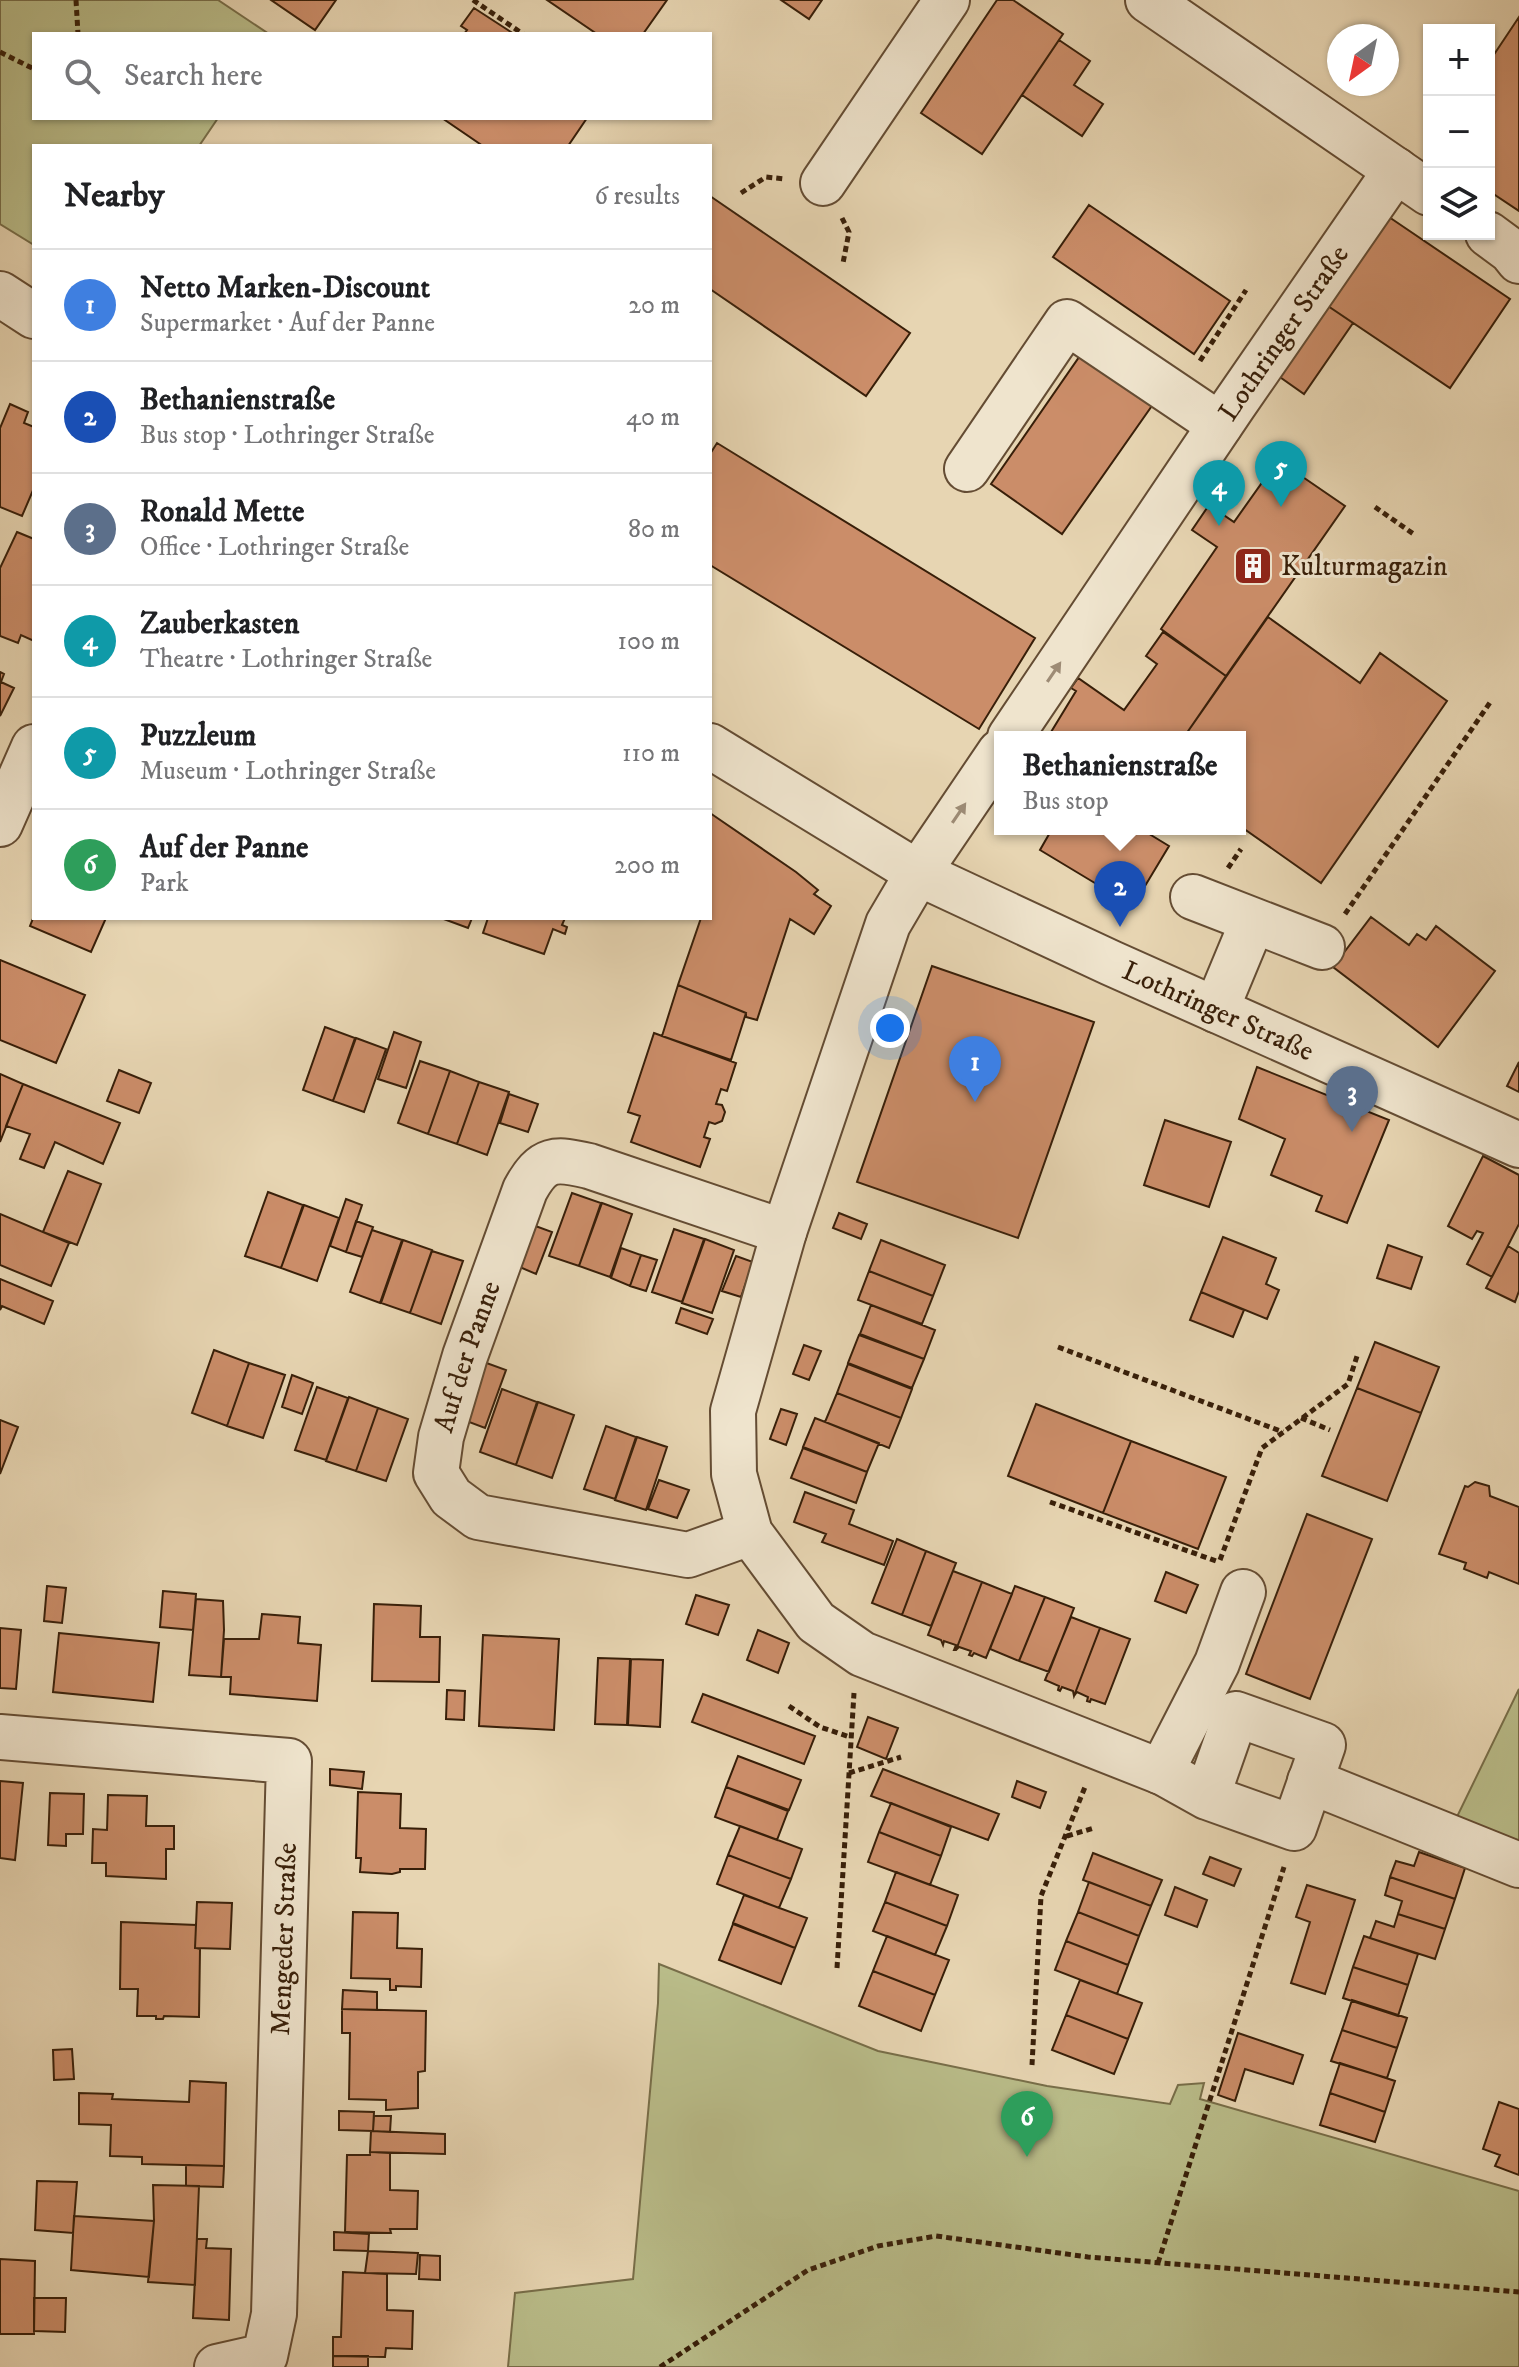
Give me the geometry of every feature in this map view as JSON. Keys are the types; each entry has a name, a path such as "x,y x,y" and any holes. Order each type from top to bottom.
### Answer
{"street":[{"path":"823,183 947,0"},
{"path":"1148,0 1413,181"},
{"name":"Lothringer Straße","path":"1014,731 1220,425 1413,181"},
{"path":"1495,239 1519,261"},
{"path":"0,294 32,315"},
{"path":"967,469 1067,322 1220,425"},
{"name":"Lothringer Straße","path":"712,747 918,873 1519,1145"},
{"path":"0,824 32,752"},
{"path":"994,761 918,873 888,924 784,1232 733,1411 734,1474 750,1533 816,1622 862,1654 1161,1772 1207,1797 1294,1828 1323,1745 1236,1714 1207,1797"},
{"path":"1193,897 1322,947"},
{"path":"1216,1010 1253,921"},
{"name":"Auf der Panne","path":"750,1533 688,1555 478,1517 451,1497 436,1473 441,1437 485,1301 525,1190 546,1163 561,1160 589,1166 784,1232"},
{"path":"1161,1772 1217,1663 1226,1575"},
{"name":"Mengeder Straße","path":"0,1737 289,1761 274,2314 265,2356 217,2367"},
{"path":"1310,1781 1519,1865"}],"path":[{"path":"76,0 78,32"},
{"path":"473,0 520,32"},
{"path":"0,52 32,68"},
{"path":"1200,361 1246,290"},
{"path":"1375,507 1415,535"},
{"path":"1322,947 1491,701"},
{"path":"1058,1347 1283,1432"},
{"path":"1050,1502 1226,1575 1262,1448 1348,1384 1358,1353"},
{"path":"1301,1418 1330,1430"},
{"path":"837,1968 850,1737 855,1679 862,1654"},
{"path":"789,1706 820,1727 850,1737"},
{"path":"1032,2065 1041,1896 1100,1749"},
{"path":"849,1773 901,1757"},
{"path":"1066,1836 1094,1828"},
{"path":"1158,2263 1287,1860 1294,1828"},
{"path":"660,2367 808,2270 878,2246 936,2236 1088,2257 1519,2292"}],"green space":[{"path":"0,0 218,0 266,32 32,32 32,120 217,120 200,144 32,144 32,244 0,224"},
{"path":"1519,1689 1519,1854 1452,1827"},
{"path":"659,1964 878,2051 1047,2086 1170,2104 1178,2085 1204,2083 1200,2099 1519,2191 1519,2367 508,2367 515,2293 633,2279"}],"building":[{"path":"271,0 336,0 315,30"},
{"path":"547,0 667,0 644,32 594,32"},
{"path":"781,0 822,0 809,19"},
{"path":"997,0 1013,0 1063,34 982,154 921,113"},
{"path":"474,8 511,32 466,32 461,26"},
{"path":"1519,17 1519,211 1495,195 1495,53"},
{"path":"1059,40 1090,61 1074,85 1103,104 1082,136 1022,95"},
{"path":"445,120 586,120 569,144 480,144"},
{"path":"712,197 910,333 866,396 712,290"},
{"path":"1089,205 1230,301 1194,354 1053,257"},
{"path":"1386,215 1510,299 1450,388 1325,304"},
{"path":"1325,304 1353,323 1304,394 1277,375"},
{"path":"1084,350 1156,400 1062,534 991,484"},
{"path":"10,404 28,412 24,423 32,426 32,493 22,516 0,507 0,428"},
{"path":"717,443 1035,638 979,729 712,566 712,451"},
{"name":"Kulturmagazin","path":"1278,460 1345,506 1226,676 1161,629 1217,547 1192,530 1209,505 1234,522"},
{"path":"17,532 32,538 32,640 21,635 18,643 0,636 0,568"},
{"path":"1268,617 1360,683 1380,653 1447,701 1321,883 1246,830 1246,731 1188,731"},
{"path":"1163,632 1226,676 1188,731 1052,731 1076,691 1071,688 1078,678 1124,710 1157,664 1146,656"},
{"path":"0,672 4,674 1,682 14,688 0,716"},
{"path":"712,814 796,872 818,890 814,894 831,906 814,934 790,919 757,1020 678,985 700,920 712,920"},
{"path":"1049,835 1151,835 1169,846 1133,906 1040,850"},
{"path":"1371,917 1409,945 1417,934 1426,940 1436,926 1495,971 1438,1047 1333,967"},
{"path":"32,920 105,920 91,952 30,926"},
{"path":"446,920 471,920 468,928"},
{"path":"487,920 564,920 562,925 567,927 565,934 553,929 544,954 483,933"},
{"path":"0,960 85,995 56,1063 0,1040"},
{"path":"932,966 1094,1022 1018,1238 857,1182"},
{"path":"678,985 746,1013 731,1060 662,1036"},
{"path":"325,1027 355,1038 333,1101 303,1090"},
{"path":"394,1032 421,1042 406,1088 378,1079"},
{"path":"654,1033 736,1063 727,1091 721,1089 716,1104 722,1105 725,1112 722,1121 715,1124 709,1122 704,1137 710,1139 700,1167 631,1142 640,1116 628,1112"},
{"path":"356,1038 386,1049 364,1112 333,1101"},
{"path":"420,1061 450,1071 428,1134 398,1123"},
{"path":"1519,1062 1519,1092 1507,1086"},
{"path":"1257,1067 1389,1120 1347,1223 1316,1211 1322,1196 1271,1175 1285,1139 1239,1119"},
{"path":"119,1070 151,1083 139,1113 107,1101"},
{"path":"450,1071 479,1082 457,1144 428,1134"},
{"path":"0,1074 23,1084 0,1142"},
{"path":"479,1082 509,1092 487,1155 457,1144"},
{"path":"23,1084 120,1123 103,1164 55,1142 44,1168 20,1159 30,1134 6,1126"},
{"path":"509,1094 538,1104 528,1132 500,1123"},
{"path":"1165,1120 1231,1142 1209,1207 1144,1185"},
{"path":"1483,1156 1519,1175 1519,1224 1492,1277 1467,1264 1483,1233 1477,1231 1472,1239 1448,1226"},
{"path":"68,1171 101,1184 77,1245 43,1232"},
{"path":"268,1192 303,1205 281,1268 245,1256"},
{"path":"572,1193 601,1203 579,1266 549,1256"},
{"path":"346,1199 362,1205 346,1252 330,1246"},
{"path":"602,1203 632,1214 610,1277 579,1266"},
{"path":"304,1205 339,1218 317,1281 281,1268"},
{"path":"839,1213 867,1224 861,1239 833,1228"},
{"path":"0,1214 69,1243 51,1286 0,1265"},
{"path":"356,1221 373,1227 362,1257 346,1252"},
{"path":"530,1224 552,1232 536,1274 515,1265"},
{"path":"674,1229 704,1239 682,1302 652,1292"},
{"path":"372,1230 402,1240 380,1303 350,1292"},
{"path":"1223,1237 1276,1258 1266,1284 1279,1290 1267,1319 1201,1292"},
{"path":"705,1239 734,1250 712,1313 682,1303"},
{"path":"403,1240 432,1250 410,1313 381,1303"},
{"path":"881,1240 945,1265 933,1296 869,1271"},
{"path":"1388,1245 1422,1257 1411,1289 1377,1278"},
{"path":"1508,1246 1519,1253 1519,1291 1515,1302 1486,1288"},
{"path":"621,1248 641,1255 630,1286 611,1278"},
{"path":"432,1251 463,1261 441,1324 410,1313"},
{"path":"641,1255 657,1260 646,1291 630,1286"},
{"path":"736,1256 753,1262 741,1297 722,1291"},
{"path":"869,1271 933,1296 922,1324 858,1300"},
{"path":"0,1279 53,1301 44,1324 2,1306 0,1310"},
{"path":"1201,1292 1244,1310 1233,1337 1190,1320"},
{"path":"871,1305 935,1330 924,1359 860,1334"},
{"path":"681,1308 713,1319 707,1334 676,1323"},
{"path":"859,1335 924,1359 912,1388 848,1363"},
{"path":"1375,1342 1439,1367 1421,1413 1357,1388"},
{"path":"804,1345 821,1351 809,1380 793,1374"},
{"path":"214,1350 249,1363 227,1426 192,1413"},
{"path":"481,1361 506,1370 485,1428 461,1419"},
{"path":"249,1363 285,1375 263,1438 227,1426"},
{"path":"848,1364 912,1389 901,1418 837,1393"},
{"path":"292,1375 313,1383 302,1414 282,1407"},
{"path":"317,1387 348,1398 326,1460 295,1450"},
{"path":"1357,1388 1421,1413 1387,1501 1322,1476"},
{"path":"502,1389 537,1402 516,1465 480,1452"},
{"path":"837,1393 901,1418 889,1448 825,1422"},
{"path":"349,1397 378,1408 356,1471 326,1461"},
{"path":"538,1402 574,1415 552,1478 516,1465"},
{"path":"1036,1404 1131,1441 1103,1513 1008,1476"},
{"path":"378,1408 408,1419 386,1481 356,1471"},
{"path":"781,1409 797,1414 786,1445 770,1439"},
{"path":"815,1418 879,1443 867,1472 803,1447"},
{"path":"0,1420 18,1427 0,1474"},
{"path":"606,1426 636,1437 615,1499 584,1489"},
{"path":"637,1437 667,1447 646,1510 615,1500"},
{"path":"1131,1441 1226,1477 1198,1549 1103,1513"},
{"path":"803,1448 867,1472 856,1503 791,1478"},
{"path":"659,1480 689,1490 677,1518 648,1509"},
{"path":"1475,1482 1489,1486 1490,1496 1519,1507 1519,1584 1489,1572 1487,1578 1464,1569 1466,1563 1439,1554 1465,1486"},
{"path":"805,1492 854,1510 849,1524 893,1541 884,1565 822,1542 826,1534 794,1522"},
{"path":"1307,1514 1372,1539 1310,1699 1246,1674"},
{"path":"897,1539 926,1551 902,1615 872,1603"},
{"path":"926,1551 956,1563 931,1626 902,1615"},
{"path":"953,1571 982,1582 956,1650 956,1645 944,1641 943,1645 941,1640 928,1635"},
{"path":"1166,1572 1198,1585 1186,1613 1155,1601"},
{"path":"982,1582 1012,1594 986,1658 974,1653 969,1655 971,1651 959,1647 956,1650"},
{"path":"47,1586 66,1588 62,1623 44,1621"},
{"path":"1015,1586 1045,1597 1019,1661 990,1649"},
{"path":"163,1591 196,1594 193,1630 160,1627"},
{"path":"696,1595 729,1605 718,1635 686,1624"},
{"path":"1045,1597 1074,1608 1049,1672 1019,1661"},
{"path":"196,1599 223,1601 221,1677 189,1675"},
{"path":"374,1604 421,1606 420,1637 440,1637 439,1682 372,1681"},
{"path":"262,1614 300,1617 298,1643 321,1645 317,1701 230,1694 231,1677 221,1677 224,1639 259,1639"},
{"path":"1071,1617 1100,1628 1074,1696 1073,1691 1062,1687 1060,1691 1059,1686 1045,1680"},
{"path":"0,1628 21,1630 16,1689 0,1688"},
{"path":"1100,1628 1130,1639 1105,1704 1091,1699 1087,1701 1088,1697 1077,1692 1074,1696"},
{"path":"758,1630 789,1643 778,1673 747,1660"},
{"path":"59,1633 159,1643 153,1702 53,1692"},
{"path":"483,1635 559,1639 554,1730 479,1726"},
{"path":"598,1658 630,1659 627,1725 595,1724"},
{"path":"631,1659 663,1660 660,1727 628,1725"},
{"path":"447,1690 465,1691 464,1720 446,1719"},
{"path":"703,1694 815,1736 804,1764 692,1722"},
{"path":"868,1717 898,1728 886,1759 857,1747"},
{"path":"738,1756 801,1780 789,1810 726,1787"},
{"path":"330,1769 364,1772 362,1789 330,1785"},
{"path":"883,1769 999,1814 988,1840 871,1796"},
{"path":"0,1781 23,1783 15,1860 0,1858"},
{"path":"1017,1781 1046,1792 1040,1808 1012,1797"},
{"path":"726,1787 788,1811 777,1840 715,1817"},
{"path":"358,1792 401,1794 400,1828 426,1829 425,1869 400,1869 400,1872 392,1874 360,1872 361,1858 356,1858"},
{"path":"50,1793 84,1794 83,1834 66,1834 66,1846 48,1845"},
{"path":"108,1795 147,1796 146,1826 174,1826 174,1849 166,1849 166,1879 106,1876 106,1863 92,1863 93,1829 107,1830"},
{"path":"891,1803 951,1827 941,1856 879,1832"},
{"path":"740,1826 802,1849 791,1879 728,1855"},
{"path":"879,1832 941,1856 930,1885 868,1862"},
{"path":"1419,1852 1465,1868 1455,1899 1390,1877 1396,1861 1414,1866"},
{"path":"1093,1853 1162,1880 1151,1906 1083,1880"},
{"path":"728,1855 791,1879 779,1908 717,1884"},
{"path":"1210,1857 1241,1869 1234,1886 1203,1874"},
{"path":"896,1872 958,1895 947,1926 885,1902"},
{"path":"1390,1877 1455,1899 1445,1929 1398,1914 1402,1901 1385,1895"},
{"path":"1089,1882 1151,1906 1139,1936 1078,1912"},
{"path":"1307,1885 1355,1900 1325,1994 1291,1983 1310,1922 1296,1917"},
{"path":"1175,1887 1207,1900 1197,1927 1165,1915"},
{"path":"744,1895 807,1918 795,1948 733,1923"},
{"path":"197,1902 232,1903 230,1949 195,1948"},
{"path":"885,1902 947,1926 935,1955 873,1931"},
{"path":"353,1912 398,1913 397,1948 422,1949 421,1987 396,1986 396,1990 390,1990 390,1979 351,1978"},
{"path":"1078,1912 1139,1936 1128,1965 1066,1941"},
{"path":"1398,1914 1445,1929 1435,1959 1370,1938 1376,1921 1394,1927"},
{"path":"121,1922 196,1925 195,1948 200,1949 199,2017 164,2016 163,2019 156,2019 156,2016 137,2016 138,1989 120,1989"},
{"path":"733,1924 795,1948 781,1984 719,1960"},
{"path":"887,1936 949,1960 935,1995 873,1971"},
{"path":"1364,1936 1418,1954 1408,1985 1353,1967"},
{"path":"1066,1941 1128,1965 1117,1994 1055,1970"},
{"path":"1353,1967 1408,1985 1398,2016 1343,1998"},
{"path":"873,1971 935,1995 921,2031 859,2006"},
{"path":"1080,1980 1142,2003 1128,2039 1066,2015"},
{"path":"343,1990 377,1992 377,2010 342,2009"},
{"path":"1352,2000 1407,2018 1397,2048 1342,2030"},
{"path":"342,2009 426,2011 425,2071 418,2072 418,2108 386,2110 386,2100 349,2099 350,2033 342,2033"},
{"path":"1066,2015 1128,2039 1114,2074 1052,2050"},
{"path":"1342,2030 1397,2048 1387,2078 1331,2061"},
{"path":"1238,2033 1303,2055 1293,2084 1245,2069 1235,2101 1218,2095"},
{"path":"72,2049 74,2079 54,2080 53,2050"},
{"path":"1340,2063 1395,2081 1385,2112 1330,2093"},
{"path":"190,2081 226,2083 224,2166 142,2164 142,2157 110,2156 111,2125 79,2124 79,2093 113,2094 112,2099 189,2102"},
{"path":"1330,2093 1385,2112 1375,2142 1320,2125"},
{"path":"1499,2102 1519,2109 1519,2175 1495,2166 1500,2155 1483,2149"},
{"path":"339,2111 374,2112 373,2131 339,2130"},
{"path":"374,2116 391,2116 390,2132 373,2131"},
{"path":"371,2131 445,2134 445,2154 370,2152"},
{"path":"370,2152 390,2153 390,2190 418,2191 417,2229 390,2229 391,2233 345,2232 347,2155 370,2155"},
{"path":"186,2165 224,2166 223,2187 186,2186"},
{"path":"37,2181 77,2182 73,2233 35,2230"},
{"path":"153,2185 199,2186 195,2285 148,2282 154,2221"},
{"path":"74,2216 154,2221 149,2277 71,2270"},
{"path":"334,2232 369,2234 368,2251 334,2250"},
{"path":"197,2239 207,2239 206,2248 231,2249 229,2320 193,2318"},
{"path":"368,2251 418,2253 416,2274 365,2273"},
{"path":"420,2255 440,2256 440,2280 419,2279"},
{"path":"0,2259 35,2261 34,2334 0,2334"},
{"path":"343,2272 387,2274 387,2310 413,2311 412,2349 386,2348 385,2357 333,2356 333,2337 341,2337"},
{"path":"34,2298 66,2298 65,2332 34,2331"},
{"path":"333,2356 368,2356 368,2367 333,2367"}],"place":[{"name":"Puzzleum","path":"1281,507"},
{"name":"Zauberkasten","path":"1219,526"},
{"name":"Kulturmagazin","path":"1253,566"},
{"name":"Bethanienstraße","path":"1120,927"},
{"name":"Netto Marken-Discount","path":"975,1102"},
{"name":"Ronald Mette","path":"1352,1132"},
{"name":"Auf der Panne","path":"1027,2157"}]}
